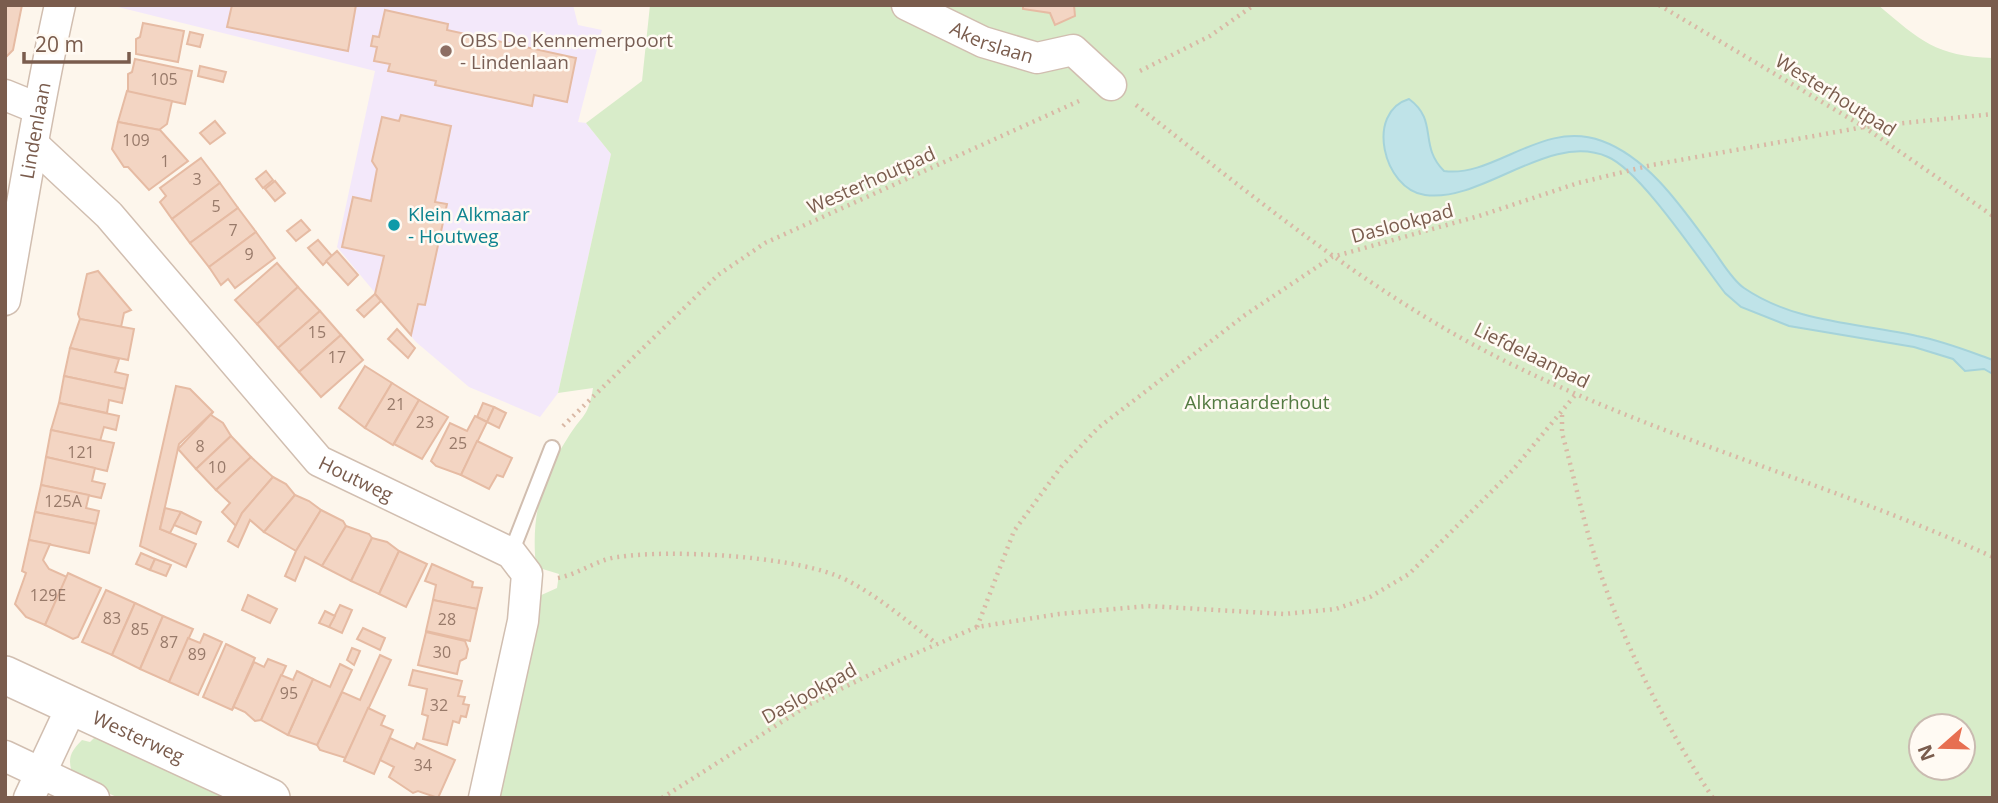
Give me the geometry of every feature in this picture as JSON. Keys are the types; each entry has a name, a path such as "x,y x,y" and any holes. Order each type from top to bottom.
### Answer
{"street":[{"name":"Lindenlaan","path":"5,300 34,145 37,108 60,5"},
{"name":"Akerslaan","path":"907,5 984,43 1037,58 1073,50 1111,85"},
{"path":"5,94 37,108"},
{"name":"Houtweg","path":"34,145 109,215 319,461 519,563"},
{"path":"484,798 523,621 519,563"},
{"name":"Westerweg","path":"5,675 271,798"},
{"path":"34,785 72,706"},
{"path":"5,756 34,785 94,798"}],"lane":[{"path":"519,563 552,448"}],"path":[{"name":"Westerhoutpad","path":"552,448 558,431 718,275 765,243 856,200 998,140 1210,36 1254,5"},
{"name":"Westerhoutpad","path":"1659,5 1864,127 1993,216"},
{"name":"Liefdelaanpad","path":"1111,85 1332,257 1513,365 1576,394 1923,525 1993,557"},
{"name":"Daslookpad","path":"977,627 1014,531 1061,467 1098,428 1245,315 1332,257 1479,216 1578,183 1624,174 1652,165 1864,127 1993,114"},
{"name":"Daslookpad","path":"662,798 810,704 977,627 1059,614 1149,606 1284,614 1336,609 1370,597 1409,574 1512,471 1562,415 1576,394"},
{"path":"1562,415 1562,433 1597,564 1642,671 1672,733 1713,798"},
{"path":"519,563 550,580 576,575 615,557 642,555 771,559 837,576 937,644"}],"shaded area":[{"path":"110,5 573,5 578,25 602,30 578,122 586,123 611,154 558,393 540,417 469,387 416,342 337,247 375,71"}],"green space":[{"name":"Alkmaarderhout","path":"650,5 1878,5 1918,37 1942,50 1973,57 1993,58 1993,798 492,798 537,597 557,588 559,574 536,567 536,516 550,470 587,411 593,388 558,393 611,154 586,123 642,81"},
{"path":"97,735 233,798 119,798 74,778 70,761 74,749 82,740 90,742"}],"water":[{"path":"1409,99 1423,116 1432,152 1444,171 1463,171 1482,166 1559,137 1580,136 1602,141 1635,159 1650,172 1689,217 1730,274 1744,288 1764,300 1806,315 1955,346 1993,360 1993,374 1984,369 1965,371 1953,359 1914,347 1789,326 1741,307 1725,293 1653,198 1637,180 1608,157 1586,151 1563,153 1539,160 1470,189 1447,195 1425,195 1410,190 1390,165 1384,134 1387,119 1395,107"}],"building":[{"path":"5,5 22,5 13,50 5,58"},
{"path":"232,5 356,5 348,51 227,27"},
{"path":"1023,5 1074,5 1075,16 1055,25 1050,13 1023,9"},
{"path":"385,10 448,24 447,30 576,58 567,102 534,95 532,106 435,85 436,81 388,71 390,64 374,61 377,47 371,46 373,36 379,37"},
{"path":"143,23 184,31 178,62 136,54 136,39 140,37"},
{"path":"190,32 203,35 200,47 187,44"},
{"path":"135,59 192,71 185,104 128,92 128,74 132,72"},
{"path":"200,66 226,72 223,82 198,76"},
{"path":"127,91 172,101 167,124 159,130 118,122"},
{"name":"Klein Alkmaar - Houtweg","path":"401,115 451,126 435,202 447,204 425,305 418,304 411,335 375,294 384,256 342,247 353,197 371,201 377,169 372,161 382,117 399,121"},
{"path":"215,121 225,133 210,144 200,133"},
{"path":"118,122 160,130 188,161 149,190 128,167 124,167 112,149"},
{"path":"201,158 220,183 172,219 160,202 166,196 160,188"},
{"path":"266,171 273,180 263,188 256,179"},
{"path":"275,181 285,193 275,201 265,189"},
{"path":"220,183 238,208 190,243 172,219"},
{"path":"238,208 256,232 209,267 190,243"},
{"path":"301,220 310,230 296,241 287,231"},
{"path":"256,232 275,258 235,288 228,279 221,285 209,267"},
{"path":"318,240 332,256 323,265 308,248"},
{"path":"337,251 358,275 348,285 326,261"},
{"path":"277,263 298,287 257,324 235,300"},
{"path":"98,271 131,310 124,313 121,327 80,319 78,314 87,274"},
{"path":"298,287 320,311 278,348 257,324"},
{"path":"375,294 381,301 364,317 357,310"},
{"path":"320,311 341,335 299,372 278,348"},
{"path":"80,319 134,329 128,360 70,348"},
{"path":"397,329 415,348 408,358 388,339"},
{"path":"341,335 363,360 321,397 299,372"},
{"path":"70,348 119,359 115,372 128,375 125,389 64,376"},
{"path":"365,366 392,383 365,428 339,408"},
{"path":"64,376 125,389 122,403 109,400 107,413 59,403"},
{"path":"392,383 419,400 393,445 365,428"},
{"path":"176,386 190,389 213,412 179,444 160,529 196,544 186,567 140,546"},
{"path":"419,400 448,417 422,459 394,444"},
{"path":"59,403 119,416 116,430 104,427 100,441 51,430"},
{"path":"483,403 494,407 487,422 477,417"},
{"path":"494,407 506,413 499,428 487,422"},
{"path":"213,412 211,415 223,423 231,436 196,469 178,449"},
{"path":"475,416 487,422 461,475 436,466 431,461 450,423 467,431"},
{"path":"51,430 114,443 107,471 46,457"},
{"path":"231,436 251,457 216,490 196,469"},
{"path":"477,441 512,458 503,477 497,475 489,489 461,475"},
{"path":"46,457 95,468 92,481 105,484 101,498 41,485"},
{"path":"251,457 273,477 242,513 236,526 222,512 230,503 216,490"},
{"path":"273,477 286,484 295,495 264,532 250,520 238,547 228,541 242,513"},
{"path":"41,485 89,495 86,508 99,511 96,524 35,512"},
{"path":"295,495 321,510 296,551 264,532"},
{"path":"165,508 181,512 170,533 160,529"},
{"path":"321,510 343,521 346,526 322,566 305,557 295,581 285,576 296,551"},
{"path":"35,512 96,524 89,553 29,540"},
{"path":"181,512 201,522 196,534 174,525"},
{"path":"346,526 369,534 372,538 351,581 322,566"},
{"path":"372,538 387,542 399,551 379,594 351,581"},
{"path":"29,540 50,544 43,560 49,569 67,577 45,625 26,617 15,604 26,573 22,571"},
{"path":"399,551 427,564 406,607 379,594"},
{"path":"141,553 155,559 150,570 136,564"},
{"path":"155,559 171,565 166,576 150,570"},
{"path":"432,564 473,582 472,587 482,588 477,609 433,600 436,585 425,581"},
{"path":"68,573 101,588 78,637 73,639 45,625"},
{"path":"106,590 135,603 112,655 82,642"},
{"path":"248,595 277,609 270,623 242,610"},
{"path":"433,600 477,609 470,641 426,631"},
{"path":"135,603 163,616 140,669 112,655"},
{"path":"340,605 352,610 342,633 329,627"},
{"path":"325,611 335,616 329,627 319,623"},
{"path":"163,616 193,629 169,682 140,669"},
{"path":"363,628 385,638 380,650 357,639"},
{"path":"426,632 465,641 468,649 466,658 460,661 457,674 418,665"},
{"path":"204,634 222,642 198,695 169,682 188,638 200,643"},
{"path":"226,644 255,658 232,710 203,697"},
{"path":"352,648 360,651 354,665 347,660"},
{"path":"380,655 391,660 345,758 320,750 317,745 342,692 360,700"},
{"path":"268,659 286,666 261,720 255,721 245,712 234,707 232,710 254,662 264,667"},
{"path":"340,664 352,670 317,745 288,735 313,679 330,687"},
{"path":"413,670 462,681 458,696 465,697 463,704 469,705 466,717 461,716 459,723 453,721 447,745 423,739 428,716 422,714 427,689 409,685"},
{"path":"297,671 313,679 288,735 261,720 281,675 293,680"},
{"path":"368,708 385,716 381,725 393,730 374,774 344,761"},
{"path":"390,738 414,749 417,743 455,760 438,798 418,791 413,793 389,777 394,767 380,760"}],"place":[{"name":"OBS De Kennemerpoort - Lindenlaan","path":"446,51"},
{"name":"Klein Alkmaar - Houtweg","path":"394,225"}]}
